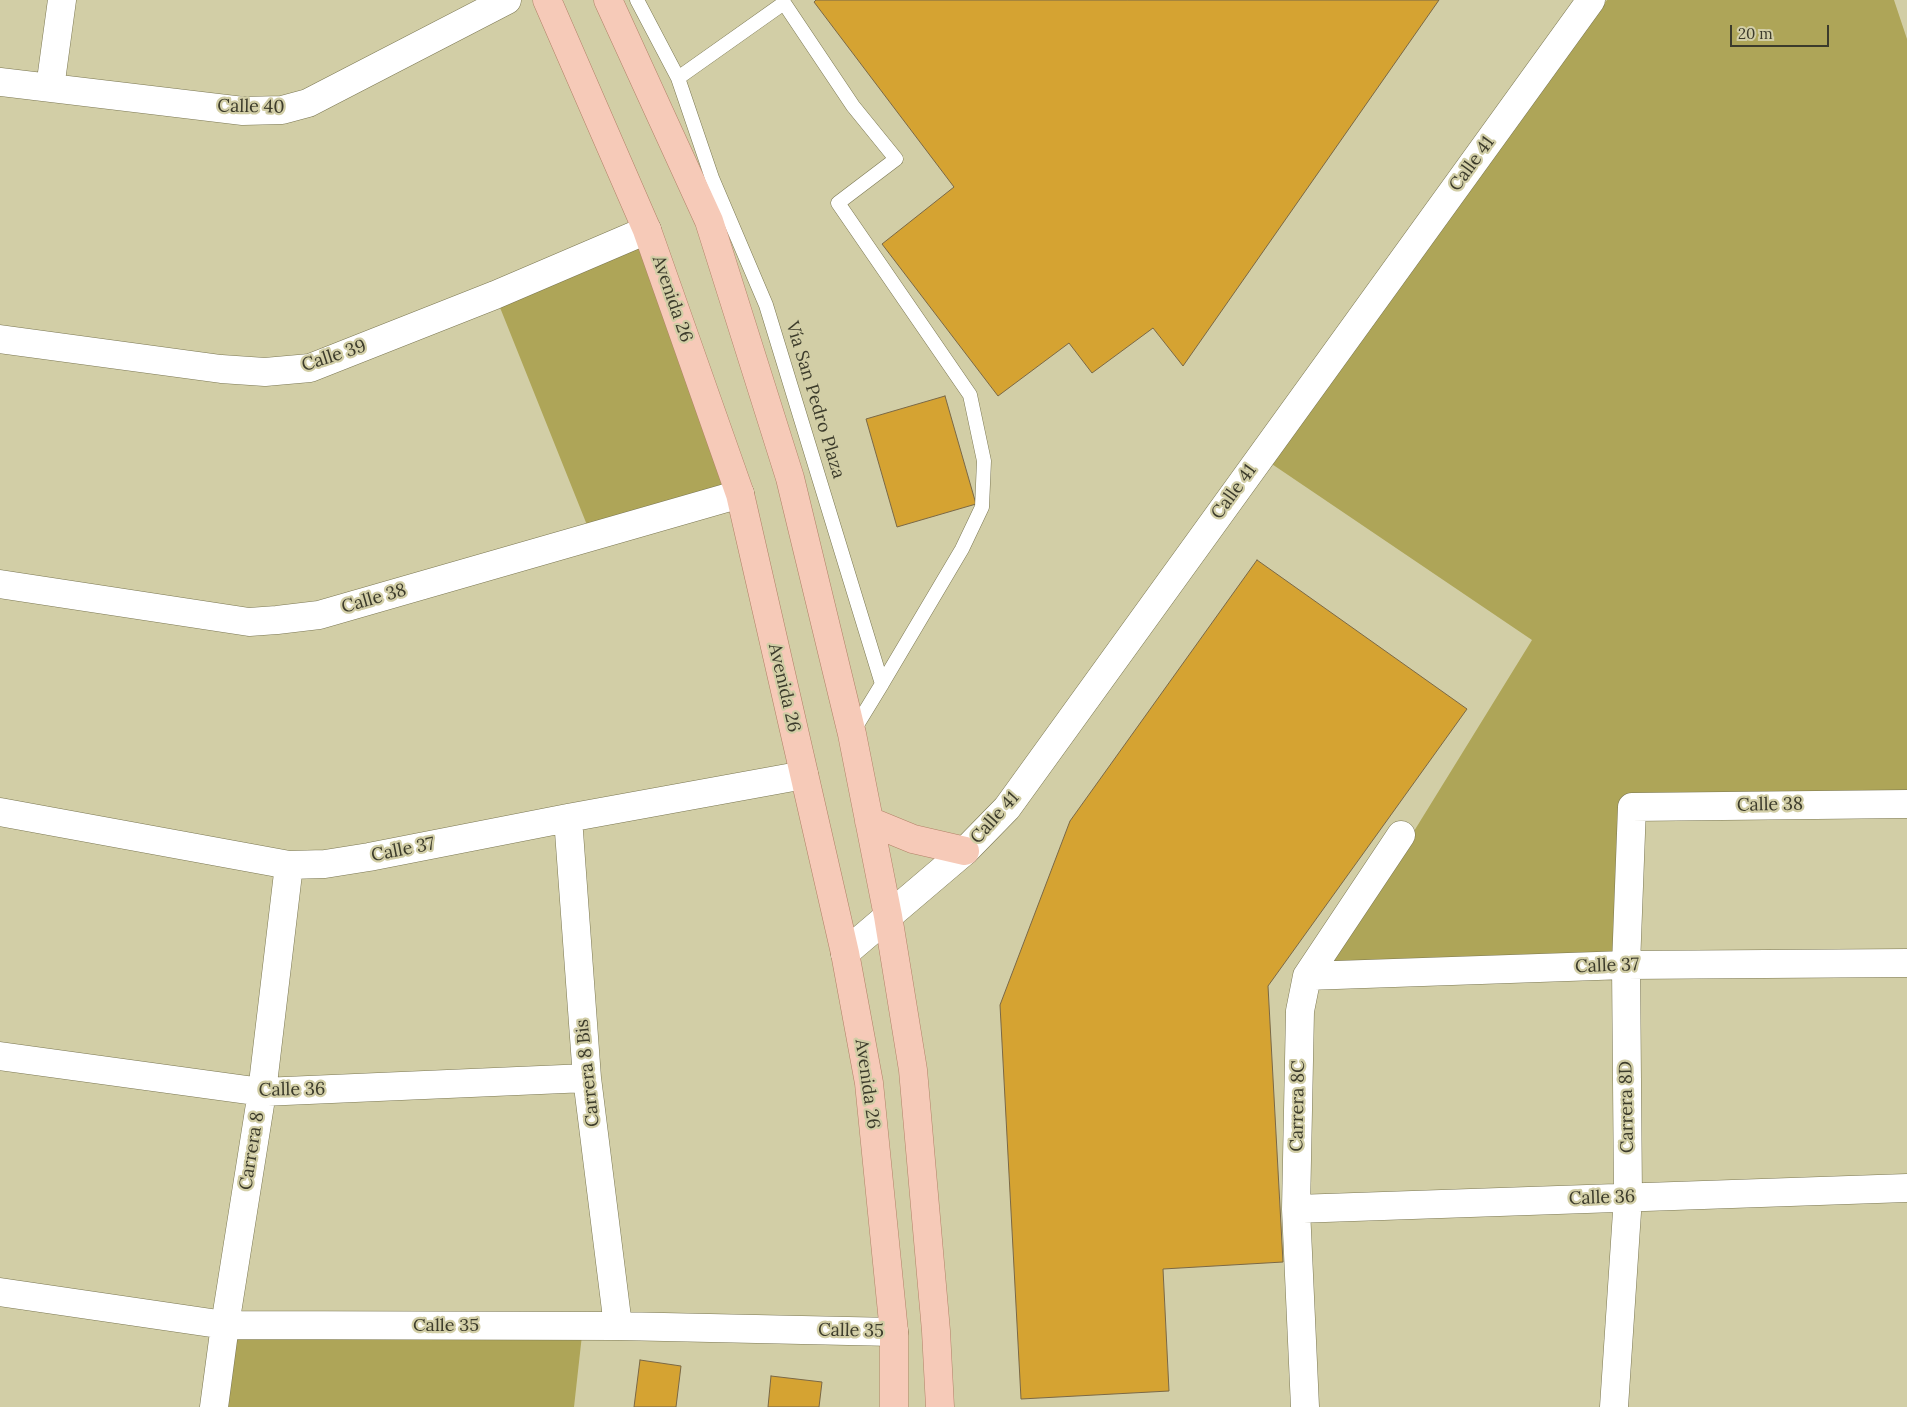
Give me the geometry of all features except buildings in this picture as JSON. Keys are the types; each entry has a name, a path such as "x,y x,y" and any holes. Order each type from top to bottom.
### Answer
{"main road":[{"name":"Avenida 26","path":"547,0 647,230 740,494 845,953 869,1082 894,1332 894,1407"},
{"path":"608,0 709,221 790,478 852,734 888,916 913,1070 935,1321 940,1407"},
{"path":"869,821 913,839 965,851"}],"street":[{"path":"50,88 62,0"},
{"name":"Calle 40","path":"0,82 243,111 282,110 308,103 507,0"},
{"name":"Calle 41","path":"845,953 965,851 1007,808 1591,0"},
{"name":"Calle 39","path":"0,339 239,370 265,372 310,368 495,295 647,230"},
{"name":"Calle 38","path":"0,584 249,622 319,615 740,494"},
{"name":"Calle 37","path":"0,812 289,865 326,864 804,775"},
{"name":"Calle 38","path":"1632,807 1907,804"},
{"name":"Carrera 8D","path":"1614,1407 1628,1197 1626,965 1632,807"},
{"name":"Carrera 8 Bis","path":"568,818 587,1078 618,1326"},
{"name":"Carrera 8C","path":"1305,1407 1296,1209 1300,1011 1307,976 1401,835"},
{"name":"Carrera 8","path":"214,1407 262,1092 289,865"},
{"name":"Calle 37","path":"1307,976 1626,965 1907,963"},
{"name":"Calle 36","path":"0,1056 262,1092 587,1078"},
{"name":"Calle 36","path":"1296,1209 1907,1188"},
{"name":"Calle 35","path":"0,1292 225,1325 618,1326 894,1332"}],"lane":[{"name":"Vía San Pedro Plaza","path":"636,0 678,78 712,178 766,305 882,684"},
{"path":"678,78 784,3 854,106 896,159 838,203 970,395 984,462 982,507 962,549 852,734"}],"shaded area":[{"path":"1607,0 1894,0 1907,39 1907,804 1633,807 1626,965 1327,968 1532,640 1260,456"},
{"path":"647,230 740,494 591,535 495,295"},
{"path":"225,1325 583,1326 574,1407 214,1407"}]}
